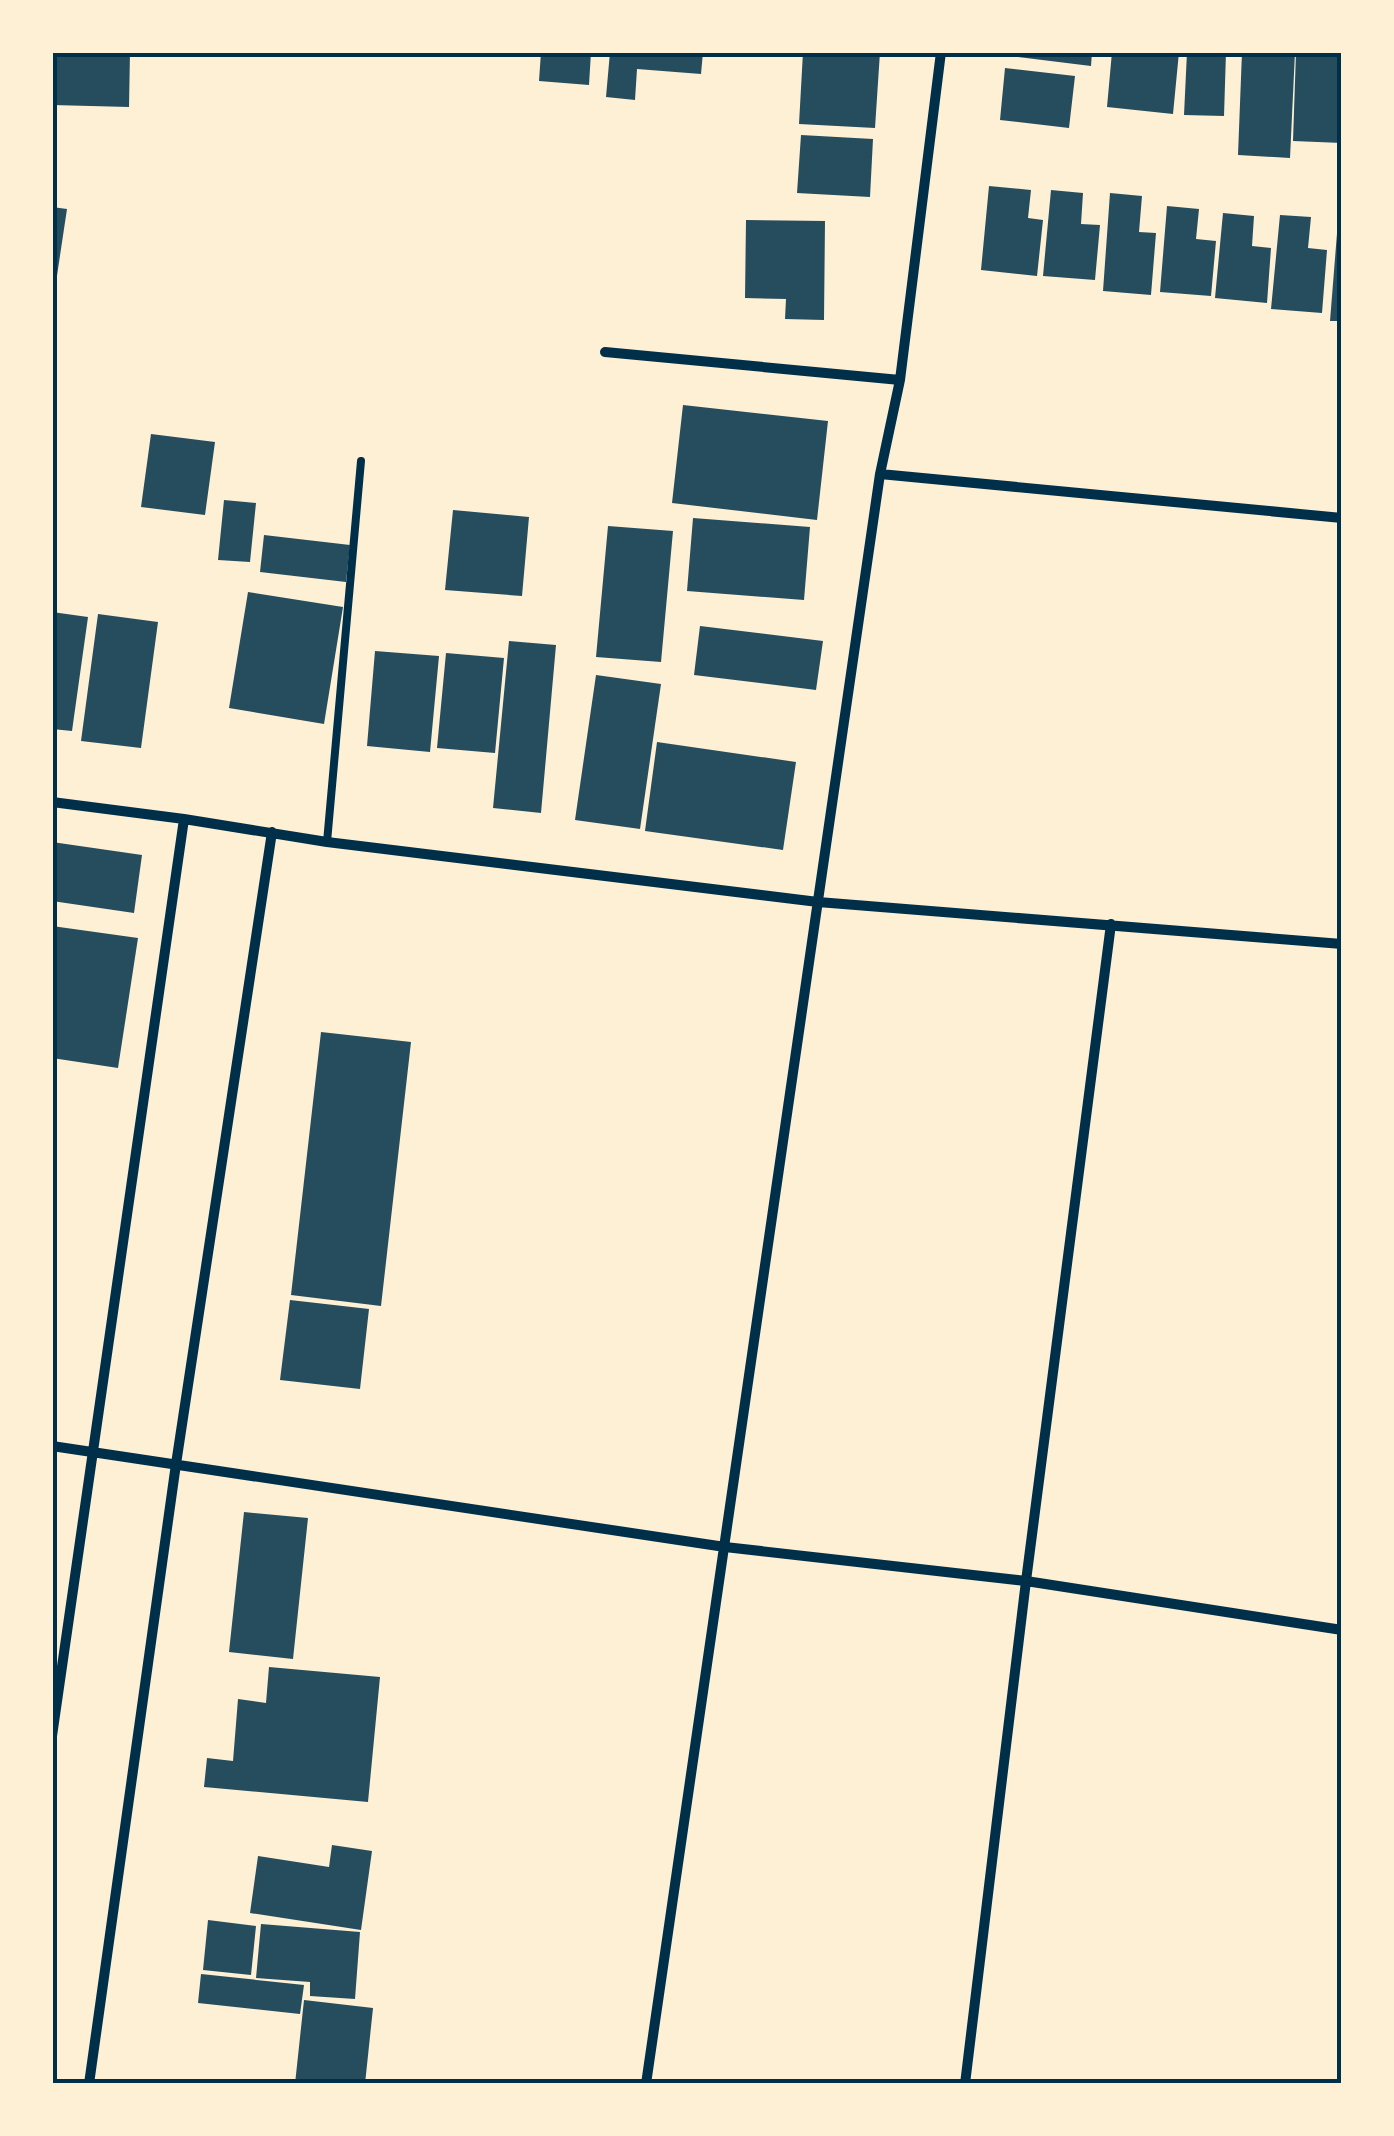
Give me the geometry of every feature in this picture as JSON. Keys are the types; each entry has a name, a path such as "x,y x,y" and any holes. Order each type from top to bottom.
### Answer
{"street":[{"path":"646,2084 880,474 900,380 941,52"},
{"path":"605,352 900,380"},
{"path":"880,474 1342,518"},
{"path":"52,802 327,842 818,902 1342,944"},
{"path":"52,1736 184,819"},
{"path":"90,2084 176,1464 272,832"},
{"path":"965,2084 1111,924"},
{"path":"52,1446 725,1547 1026,1581 1342,1630"}],"lane":[{"path":"327,842 361,461"}],"building":[{"path":"52,52 130,52 129,107 52,105"},
{"path":"541,52 591,52 589,85 539,81"},
{"path":"610,52 703,52 701,74 637,69 635,100 606,97"},
{"path":"803,52 880,52 875,128 799,124"},
{"path":"1011,52 1092,52 1091,66 1011,56"},
{"path":"1112,52 1179,52 1173,114 1107,107"},
{"path":"1187,52 1226,52 1224,116 1184,115"},
{"path":"1242,52 1295,52 1290,158 1238,155"},
{"path":"1296,52 1342,52 1342,143 1293,141"},
{"path":"1005,68 1075,76 1069,128 1000,120"},
{"path":"801,135 873,139 870,197 797,193"},
{"path":"989,186 1031,190 1028,218 1043,220 1037,276 981,270"},
{"path":"1051,190 1083,193 1081,224 1100,225 1095,280 1043,276"},
{"path":"1110,193 1142,196 1139,232 1156,233 1151,295 1103,291"},
{"path":"1167,206 1199,209 1196,239 1216,241 1211,296 1160,292"},
{"path":"52,207 67,209 55,289 52,288"},
{"path":"1223,213 1254,216 1252,246 1271,248 1267,303 1215,298"},
{"path":"1280,215 1311,217 1308,248 1327,250 1322,313 1271,309"},
{"path":"746,220 825,221 824,320 785,319 786,299 745,298"},
{"path":"1338,221 1342,222 1342,321 1330,321"},
{"path":"683,405 828,421 817,520 672,503"},
{"path":"151,434 215,442 205,515 141,507"},
{"path":"224,500 256,503 250,562 218,560"},
{"path":"453,510 529,517 522,596 445,590"},
{"path":"693,518 810,527 804,600 687,591"},
{"path":"608,526 673,531 661,662 596,657"},
{"path":"264,535 350,545 346,582 260,572"},
{"path":"248,592 343,607 324,724 229,708"},
{"path":"52,612 88,617 72,731 52,729"},
{"path":"98,614 158,622 141,748 81,741"},
{"path":"700,626 823,641 816,690 694,675"},
{"path":"509,641 556,645 541,813 493,808"},
{"path":"375,651 439,656 430,752 367,746"},
{"path":"446,653 504,658 495,753 437,748"},
{"path":"596,675 661,684 640,829 575,820"},
{"path":"657,742 796,762 783,850 645,831"},
{"path":"52,842 142,855 134,913 52,901"},
{"path":"52,926 138,938 118,1068 52,1058"},
{"path":"321,1032 411,1042 381,1306 291,1295"},
{"path":"290,1300 369,1309 360,1389 280,1380"},
{"path":"244,1512 308,1518 293,1659 229,1652"},
{"path":"269,1667 380,1677 368,1802 204,1787 207,1758 233,1761 238,1699 266,1703"},
{"path":"332,1845 372,1851 361,1930 250,1913 258,1856 329,1867"},
{"path":"208,1920 256,1926 251,1975 203,1970"},
{"path":"261,1924 360,1932 355,1999 310,1996 310,1982 256,1978"},
{"path":"201,1974 304,1985 300,2014 198,2003"},
{"path":"304,2000 373,2008 365,2084 295,2084"}]}
